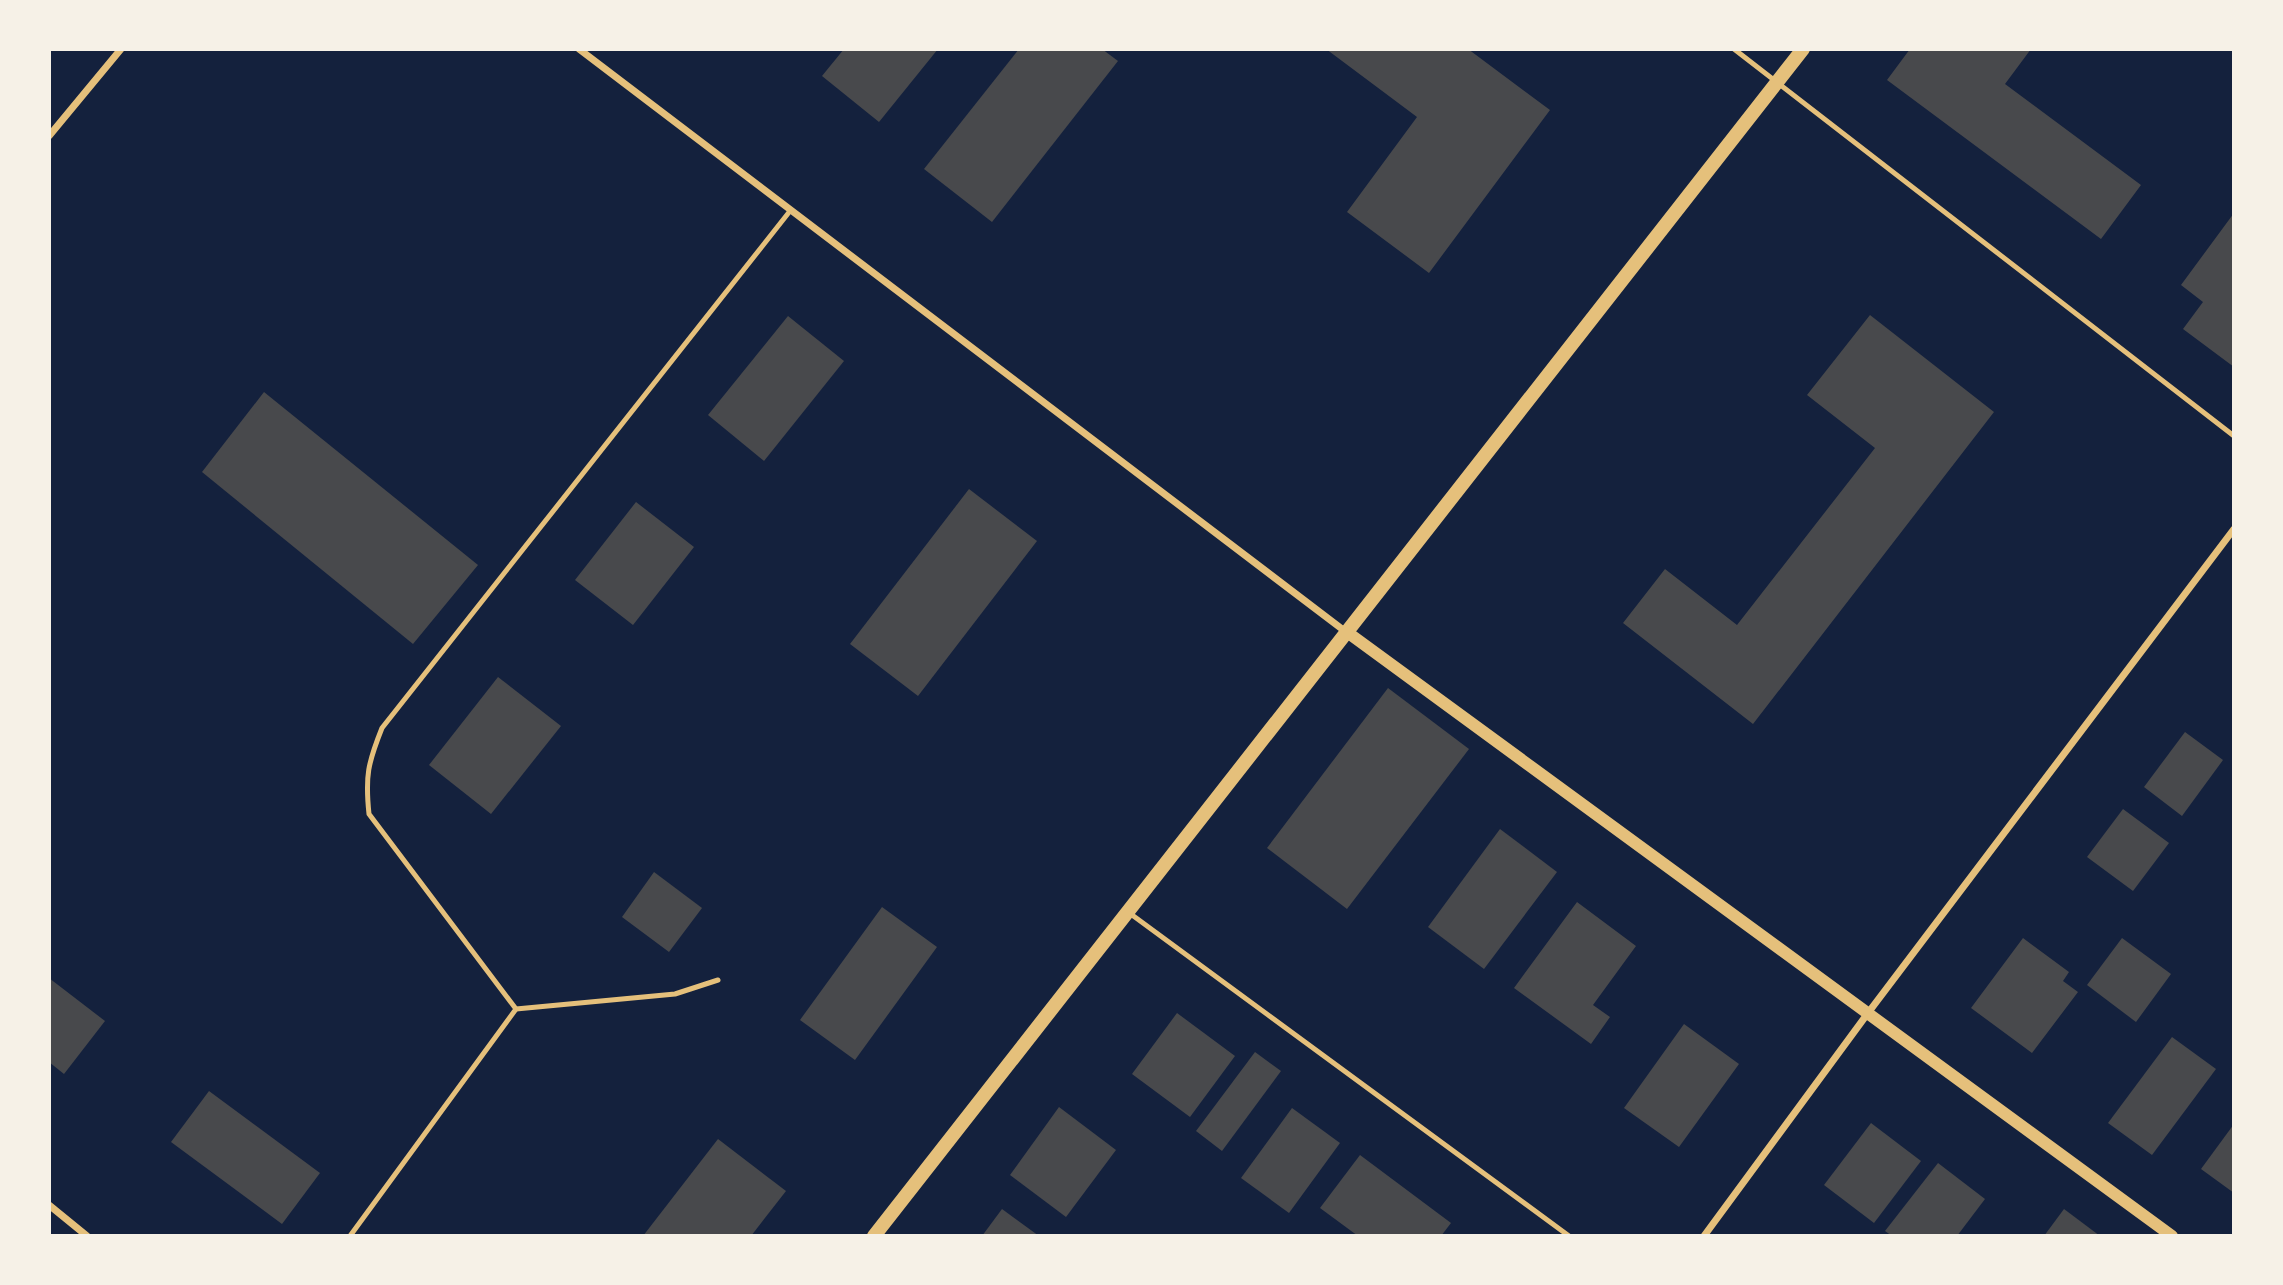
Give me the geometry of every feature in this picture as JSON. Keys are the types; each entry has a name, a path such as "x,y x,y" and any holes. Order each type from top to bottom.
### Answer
{"main road":[{"path":"874,1236 1803,49"}],"street":[{"path":"49,136 121,49"},
{"path":"579,49 1347,632 2172,1236"},
{"path":"1704,1236 1868,1013 2234,529"},
{"path":"49,1205 87,1236"}],"lane":[{"path":"1734,49 2234,436"},
{"path":"516,1009 369,814 366,784 371,757 388,720 790,211"},
{"path":"1128,912 1569,1236"},
{"path":"350,1236 516,1009 674,994 718,980"}],"building":[{"path":"844,49 938,49 879,122 822,76"},
{"path":"1019,49 1102,49 1118,61 992,222 924,169"},
{"path":"1326,49 1468,49 1550,110 1429,273 1347,212 1417,117"},
{"path":"1910,49 2031,49 2005,84 2141,185 2101,239 1887,80"},
{"path":"2234,213 2234,367 2183,329 2203,302 2181,285"},
{"path":"1870,315 1994,412 1753,724 1623,623 1665,569 1737,625 1875,448 1807,395"},
{"path":"788,316 844,361 764,461 708,415"},
{"path":"264,392 478,565 413,644 202,472"},
{"path":"969,489 1037,541 918,696 850,644"},
{"path":"636,502 694,547 633,625 575,580"},
{"path":"498,677 561,726 491,814 429,765"},
{"path":"1388,688 1469,749 1347,909 1267,848"},
{"path":"2185,732 2223,760 2182,816 2144,787"},
{"path":"2123,809 2169,843 2133,891 2087,857"},
{"path":"1500,829 1557,872 1484,969 1428,927"},
{"path":"654,872 702,908 669,952 622,917"},
{"path":"1577,902 1636,946 1593,1005 1610,1017 1591,1044 1514,988"},
{"path":"882,907 937,947 855,1060 800,1020"},
{"path":"2023,938 2069,972 2063,981 2078,992 2032,1053 1971,1008"},
{"path":"2122,938 2171,974 2136,1022 2087,985"},
{"path":"49,978 105,1021 64,1074 49,1062"},
{"path":"1177,1013 1235,1056 1190,1117 1132,1074"},
{"path":"1684,1024 1739,1064 1679,1147 1624,1108"},
{"path":"2172,1037 2216,1069 2152,1155 2108,1123"},
{"path":"1255,1052 1281,1071 1222,1151 1196,1131"},
{"path":"209,1091 320,1173 282,1224 171,1142"},
{"path":"1059,1107 1116,1150 1066,1217 1010,1175"},
{"path":"1292,1108 1340,1143 1289,1213 1241,1178"},
{"path":"1871,1123 1921,1161 1874,1223 1824,1185"},
{"path":"2234,1124 2234,1193 2201,1169"},
{"path":"718,1139 786,1191 751,1236 643,1236"},
{"path":"1360,1155 1451,1223 1441,1236 1358,1236 1320,1208"},
{"path":"1938,1163 1985,1199 1957,1236 1892,1236 1885,1231"},
{"path":"1002,1209 1039,1236 982,1236"},
{"path":"2064,1209 2100,1236 2044,1236"}]}
